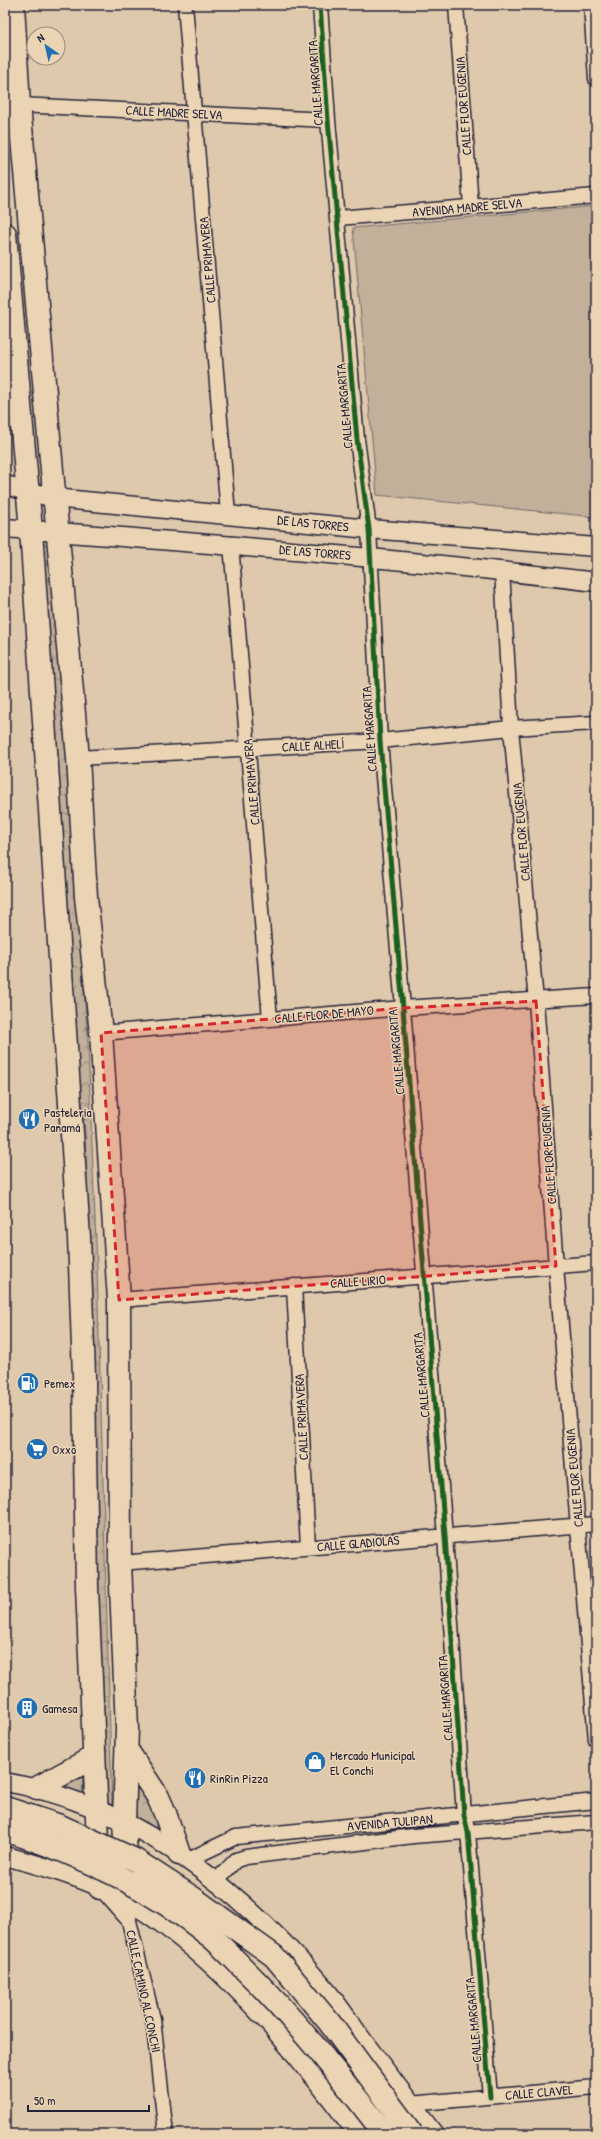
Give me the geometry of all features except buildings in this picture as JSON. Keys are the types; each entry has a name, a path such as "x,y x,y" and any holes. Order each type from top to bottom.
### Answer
{"main road":[{"path":"12,5 19,105 78,758 86,897 101,1033 119,1300 120,1563 128,1729 124,1822 129,1911"},
{"path":"5,234 30,530 79,1237 84,1375 87,1587 100,1888"},
{"path":"126,1750 158,1797 183,1857"},
{"path":"37,1788 94,1757"},
{"path":"5,1808 60,1826 135,1860 193,1898 274,1956 329,2022 412,2134"},
{"path":"5,1830 43,1842 130,1884 169,1907 212,1937 264,1988 307,2034 385,2134"}],"street":[{"name":"CALLE PRIMAVERA","path":"185,5 228,514"},
{"name":"CALLE MARGARITA","path":"320,5 328,120 357,439 369,529 380,741 445,1536 464,1815 468,1832 490,2097"},
{"name":"CALLE FLOR EUGENIA","path":"456,5 471,206"},
{"path":"591,5 596,79"},
{"name":"CALLE MADRE SELVA","path":"19,105 328,120"},
{"name":"AVENIDA MADRE SELVA","path":"338,218 596,196"},
{"name":"DE LAS TORRES","path":"5,485 54,498 369,529 596,547"},
{"name":"DE LAS TORRES","path":"5,528 231,544 502,570 596,582"},
{"name":"CALLE PRIMAVERA","path":"231,544 270,1019"},
{"name":"CALLE FLOR EUGENIA","path":"502,570 511,728 536,1001 556,1266 596,1740"},
{"name":"CALLE ALHELÍ","path":"78,758 380,741 511,728 596,723"},
{"name":"CALLE FLOR DE MAYO","path":"101,1033 403,1008 536,1001 596,996"},
{"name":"CALLE LIRIO","path":"119,1300 596,1263"},
{"name":"CALLE PRIMAVERA","path":"294,1286 308,1547"},
{"name":"CALLE GLADIOLAS","path":"120,1563 596,1524"},
{"path":"5,1782 37,1788 97,1809 124,1822 183,1857 217,1880 273,1931 320,1983 434,2134"},
{"name":"AVENIDA TULIPAN","path":"183,1857 236,1837 596,1801"},
{"name":"AVENIDA TULIPAN","path":"217,1880 236,1860 246,1857 362,1842 596,1822"},
{"path":"360,1825 362,1842"},
{"path":"5,1856 42,1866 100,1888 129,1911 183,1940 226,1979 268,2024 296,2056 358,2134"},
{"name":"CALLE CAMINO AL CONCHI","path":"129,1911 152,2019 166,2134"},
{"path":"226,1979 229,1968 242,1949 273,1931"},
{"path":"268,2024 292,2017 304,2008 313,1998 320,1983"},
{"name":"CALLE CLAVEL","path":"410,2104 596,2087"}],"highlighted area":[{"path":"536,1001 556,1266 119,1300 101,1033 403,1008"}],"green space":[{"path":"596,206 596,517 377,495 353,228"},
{"path":"43,543 49,546 88,1046 97,1268 112,1803 107,1807 101,1802 90,1271 85,1131 76,1049 38,544"},
{"path":"83,1768 82,1799 52,1790"},
{"path":"134,1781 142,1790 150,1804 156,1819 155,1830 140,1829 131,1814"}],"cycle path":[{"path":"320,5 328,120 357,439 369,529 380,741 445,1536 464,1815 468,1832 490,2097"}],"place":[{"name":"Pastelería Panamá","path":"29,1119"},
{"name":"Pemex","path":"28,1383"},
{"name":"Oxxo","path":"37,1449"},
{"name":"Gamesa","path":"27,1708"},
{"name":"Mercado Municipal El Conchi","path":"315,1762"},
{"name":"RinRin Pizza","path":"195,1778"}]}
